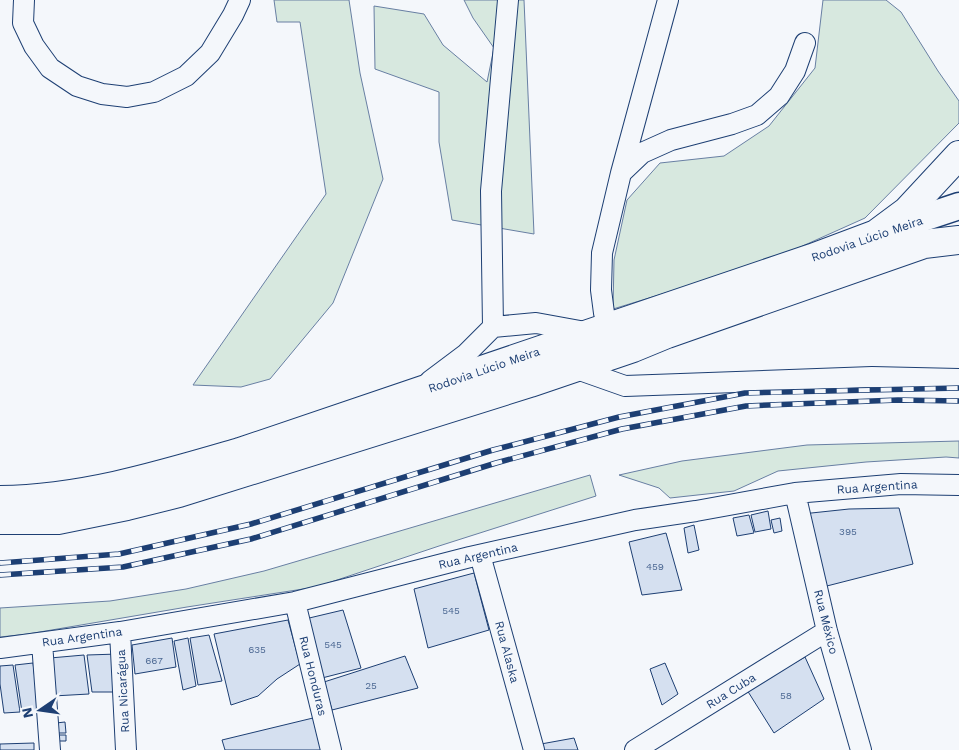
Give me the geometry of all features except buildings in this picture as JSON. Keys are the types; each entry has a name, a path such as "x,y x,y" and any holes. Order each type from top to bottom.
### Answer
{"highway":[{"path":"876,234 907,211 959,156"},
{"name":"Rodovia Lúcio Meira","path":"0,500 63,496 106,488 162,475 240,452 803,261 876,234"},
{"path":"924,244 959,240"},
{"name":"Rodovia Lúcio Meira","path":"0,520 58,520 179,493 574,368 924,244"}],"main road":[{"name":"Rodovia Lúcio Meira","path":"876,234 959,206"},
{"name":"Rodovia Lúcio Meira","path":"924,244 959,231"}],"street":[{"path":"24,0 23,23 34,46 50,68 78,86 102,94 127,97 154,92 186,76 210,53 240,0"},
{"path":"493,327 492,191 508,0"},
{"path":"404,397 460,359 493,327 536,323 601,330 604,313 602,253 621,173 668,0"},
{"path":"621,173 642,153 671,140 732,124 757,115 779,96 795,71 805,43"},
{"path":"574,368 625,386 872,378 959,379"},
{"name":"Rua Argentina","path":"0,648 120,632 295,602 480,555 635,520 795,493 900,484 959,485"},
{"name":"Rua México","path":"795,493 827,631 861,750"},
{"name":"Rua Alaska","path":"480,555 534,750"},
{"name":"Rua Honduras","path":"295,602 331,750"},
{"name":"Rua Cuba","path":"635,750 827,631"},
{"name":"Rua Nicarágua","path":"120,632 126,750"},
{"path":"42,643 50,750"}],"shaded area":[{"path":"274,0 349,0 360,73 383,179 333,303 270,379 241,387 193,385 326,194 300,22 277,22"},
{"path":"464,0 524,0 534,234 452,220 439,142 439,92 375,69 374,6 424,14 443,45 487,82 494,48 473,18"},
{"path":"823,0 886,0 901,12 959,101 959,123 865,218 767,262 613,309 614,260 627,200 660,163 724,156 769,126 815,68"},
{"path":"959,441 959,458 946,457 866,462 778,471 734,491 670,498 659,488 619,475 682,461 807,445"},
{"path":"590,475 596,496 316,587 0,637 0,608 110,601 186,589 264,571"}],"railway":[{"path":"0,563 119,554 251,524 493,450 619,417 745,393 959,388"},
{"path":"0,575 123,567 251,539 496,463 622,429 746,406 898,400 959,401"}]}
